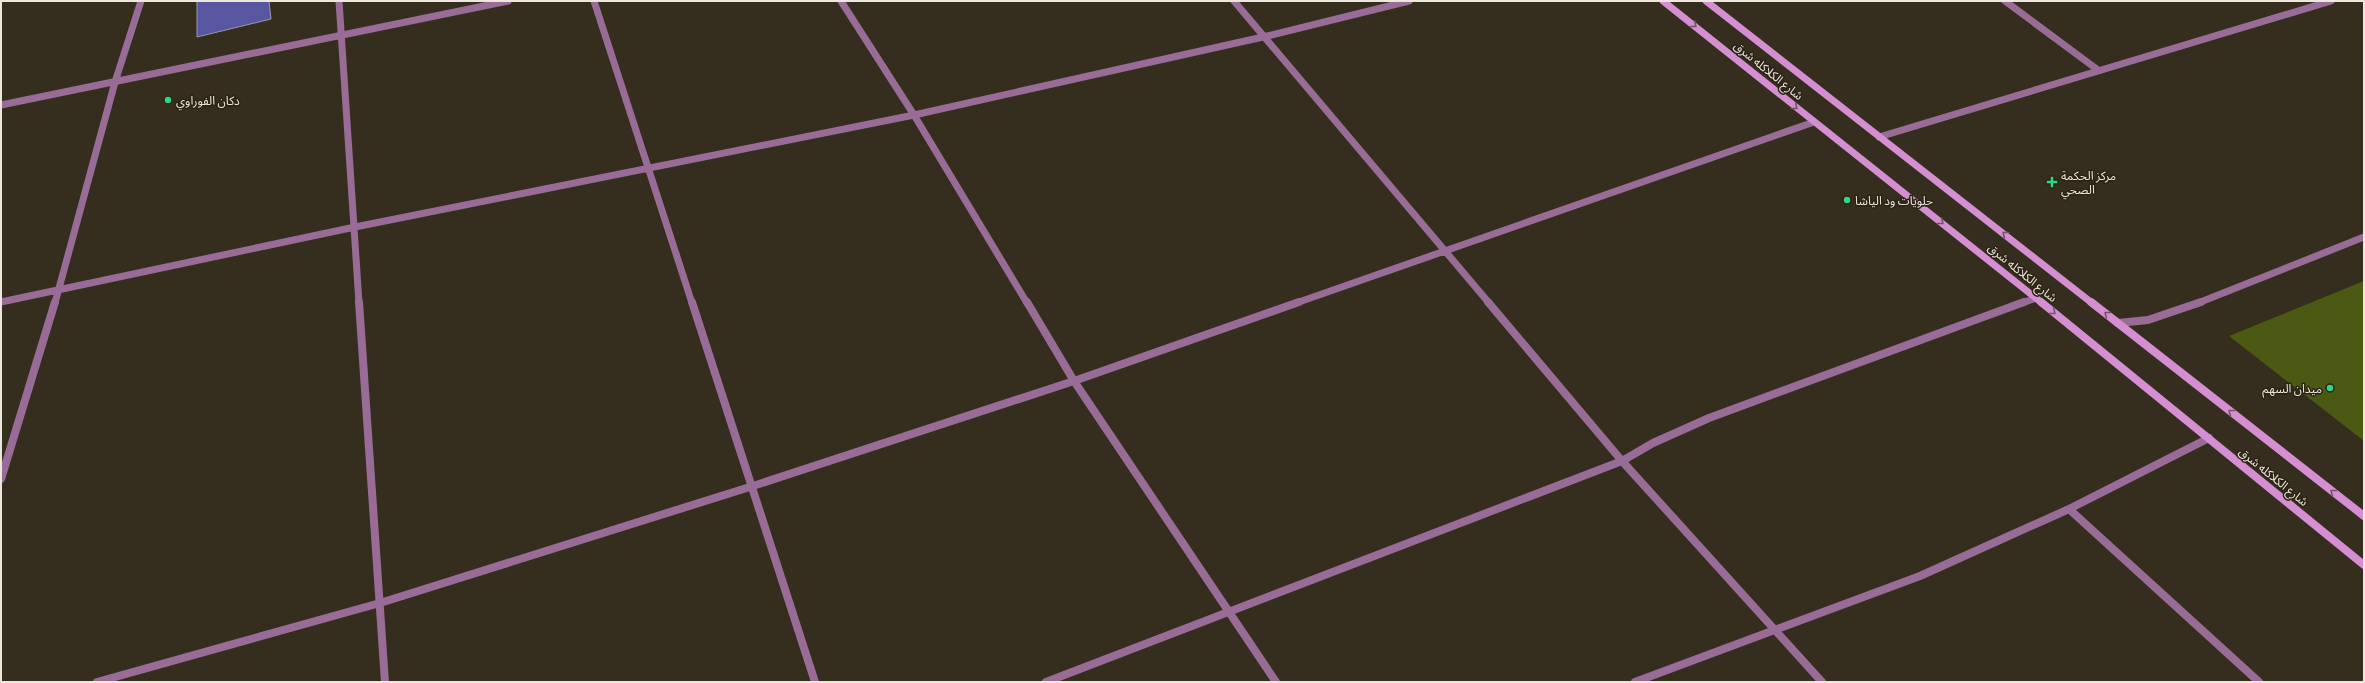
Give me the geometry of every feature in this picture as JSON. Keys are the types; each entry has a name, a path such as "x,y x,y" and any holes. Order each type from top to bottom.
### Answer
{"street":[{"path":"1,479 59,290 115,82 141,1"},
{"path":"339,1 385,682"},
{"path":"1,105 341,37 508,1"},
{"path":"594,1 647,168 753,486 815,682"},
{"path":"840,1 914,115 1074,381 1276,682"},
{"path":"1234,1 1622,461 1777,630 1822,682"},
{"path":"1,302 355,227 914,115 1263,36 1409,1"},
{"name":"شارع الكلاكله شرق","path":"1663,1 2036,298 2364,565"},
{"name":"شارع الكلاكله شرق","path":"1706,1 2364,516"},
{"path":"2005,1 2098,70"},
{"path":"1880,137 2098,70 2331,1"},
{"path":"97,682 380,603 753,486 1074,381 1814,122"},
{"path":"2118,323 2148,320 2194,305 2364,238"},
{"path":"1046,682 1231,613 1622,461 1653,443 1709,418 2036,298"},
{"path":"1635,682 1920,576 2069,509 2209,438"},
{"path":"2069,509 2259,682"}],"green space":[{"name":"ميدان السهم","path":"2364,281 2364,441 2229,336"}],"building":[{"path":"197,1 269,1 271,19 197,37"}],"place":[{"name":"دكان الفوراوي","path":"168,100"},
{"name":"مركز الحكمة الصحي","path":"2052,182"},
{"name":"حلويات ود الياشا","path":"1847,200"},
{"name":"ميدان السهم","path":"2330,388"}]}
